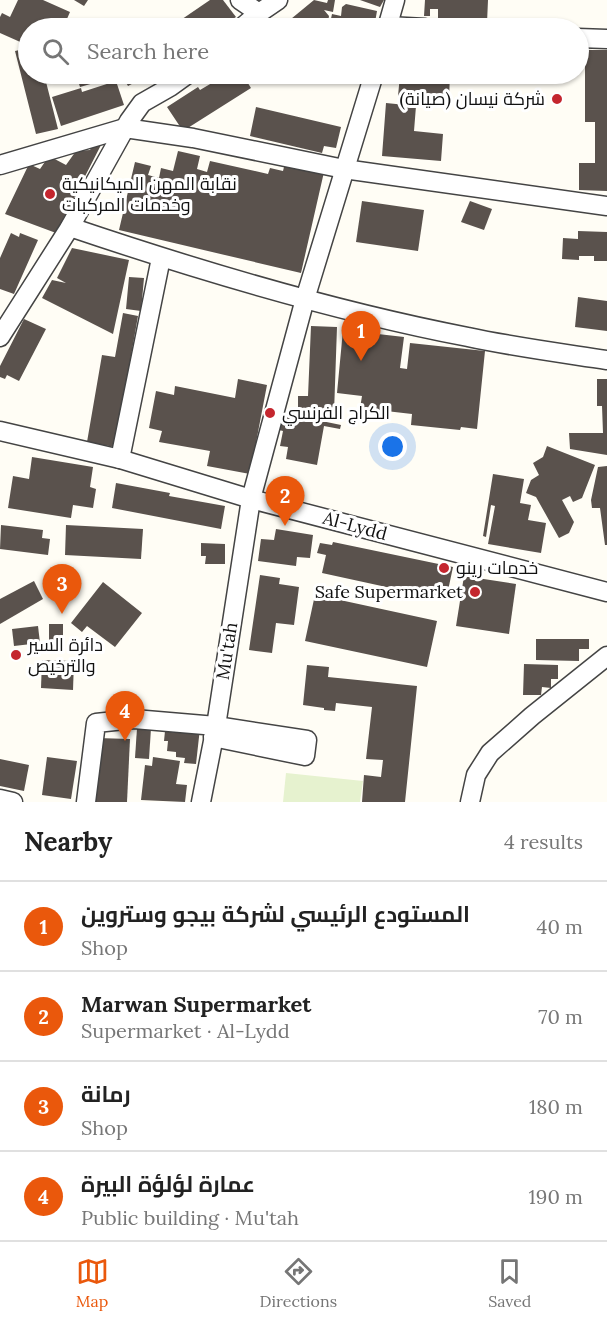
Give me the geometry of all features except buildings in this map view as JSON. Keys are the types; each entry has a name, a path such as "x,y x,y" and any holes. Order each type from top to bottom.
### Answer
{"street":[{"path":"240,0 259,13"},
{"path":"253,18 278,0"},
{"path":"390,18 395,0"},
{"path":"589,38 607,39"},
{"path":"0,337 70,227 129,121 142,103 174,84"},
{"name":"Mu'tah","path":"201,802 251,499 305,299 371,84"},
{"path":"0,165 126,128 193,138 345,170 607,206"},
{"path":"70,227 161,258 305,299 468,338 607,360"},
{"path":"120,459 161,258"},
{"name":"Al-Lydd","path":"0,431 120,459 251,499 607,592"},
{"path":"470,802 476,775 490,753 607,656"},
{"path":"86,802 96,723 134,719 214,731"},
{"path":"0,799 13,802"}],"green space":[{"path":"286,773 363,781 360,802 283,802"}],"place":[{"name":"شركة نيسان (صيانة)","path":"557,99"},
{"name":"نقابة المهن الميكانيكية وخدمات المركبات","path":"50,194"},
{"name":"المستودع الرئيسي لشركة بيجو وستروين","path":"361,361"},
{"name":"الكراج الفرنسي","path":"270,413"},
{"name":"Marwan Supermarket","path":"285,526"},
{"name":"خدمات رينو","path":"444,568"},
{"name":"Safe Supermarket","path":"475,592"},
{"name":"رمانة","path":"62,614"},
{"name":"دائرة السير والترخيص","path":"16,655"},
{"name":"عمارة لؤلؤة البيرة","path":"125,741"}]}
